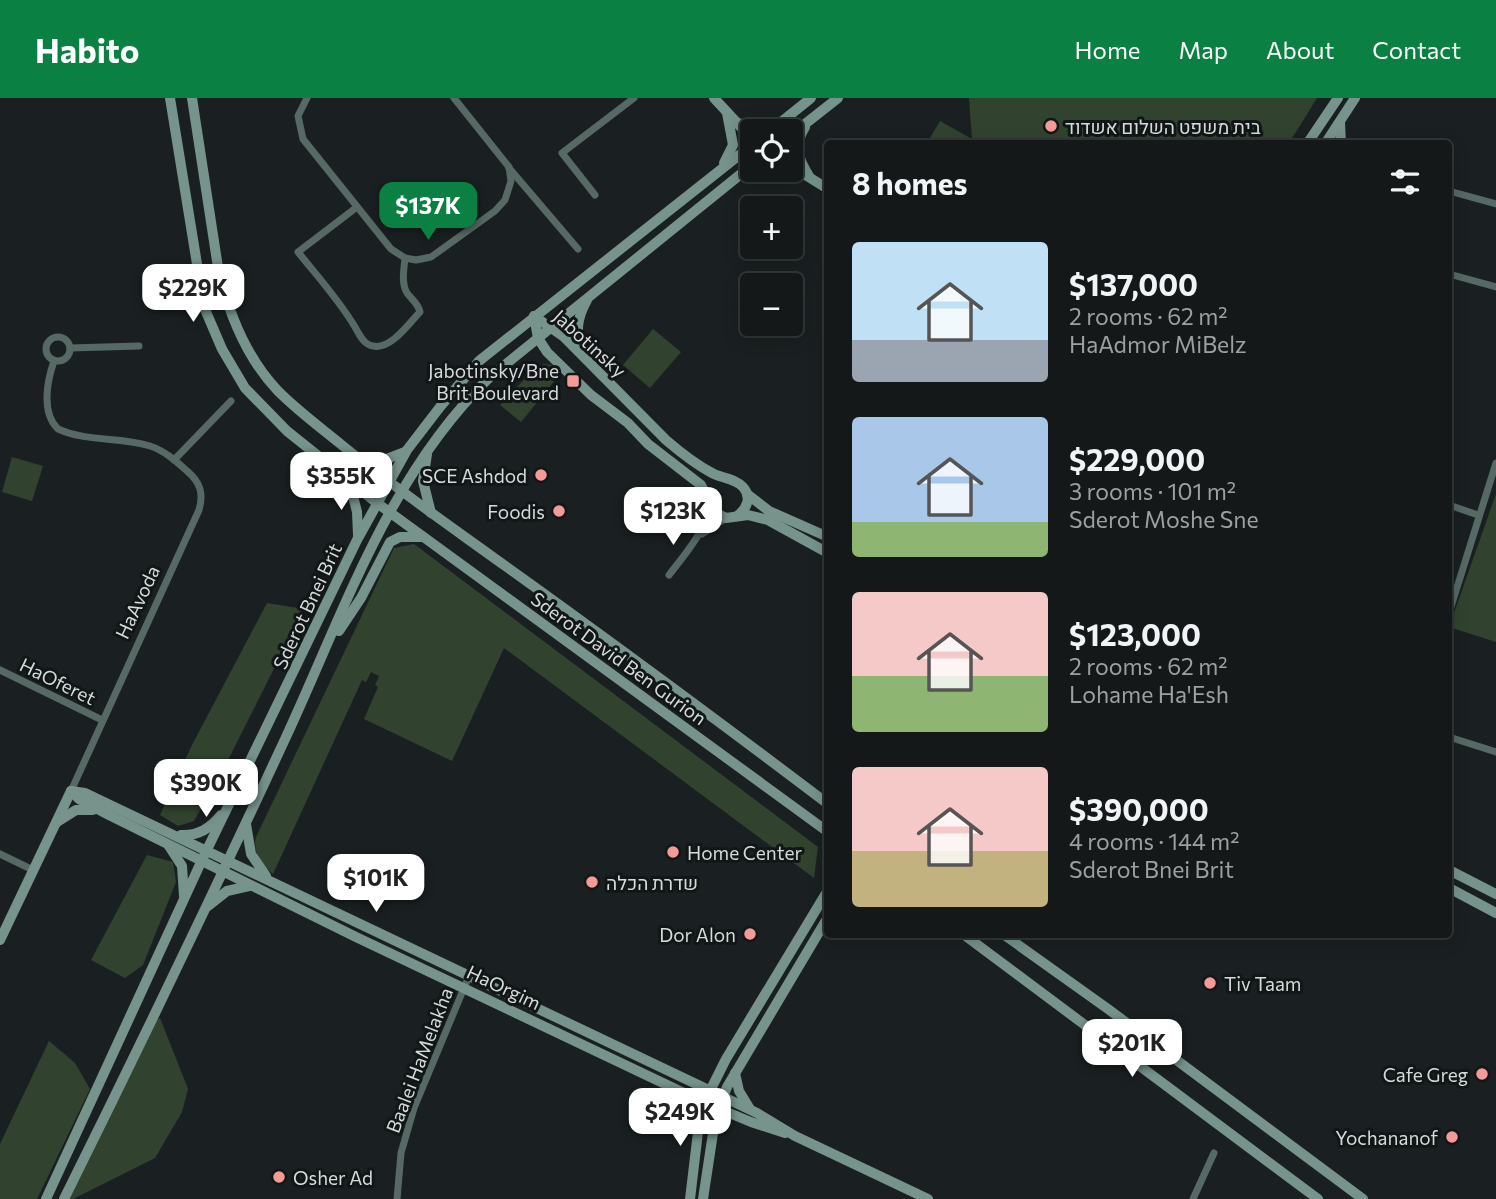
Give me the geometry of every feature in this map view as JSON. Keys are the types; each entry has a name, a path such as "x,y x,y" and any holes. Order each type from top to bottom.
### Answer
{"main road":[{"name":"Sderot David Ben Gurion","path":"170,98 204,307 212,329 245,388 287,431 377,503 824,830"},
{"name":"Sderot David Ben Gurion","path":"192,98 219,274 234,324 254,359 277,390 388,481 824,800"},
{"path":"714,98 740,128"},
{"path":"785,119 811,98"},
{"path":"803,126 838,98"},
{"path":"1310,140 1338,98"},
{"path":"1328,140 1354,98"},
{"path":"721,167 733,145 727,113"},
{"path":"1340,120 1340,140"},
{"path":"808,122 797,146 799,158 809,176"},
{"path":"735,123 740,123"},
{"name":"Sderot Bnei Brit","path":"46,1199 205,855 357,540 407,450 439,407 479,361 740,154"},
{"path":"803,173 824,185"},
{"name":"Sderot Bnei Brit","path":"64,1199 246,823 390,512 428,450 470,396 550,327 740,176"},
{"path":"589,297 580,312 577,327 582,351 589,363"},
{"name":"Jabotinsky","path":"534,316 564,337 666,440 701,467 727,480"},
{"name":"Jabotinsky","path":"534,316 537,338 547,352 662,456 701,485 710,502"},
{"path":"362,461 384,460 407,450"},
{"path":"428,450 423,481 432,513"},
{"path":"349,480 357,512 357,540"},
{"path":"824,535 769,511 739,484 727,480 715,485 711,493 710,502 716,513 732,517 753,515 768,520 824,551"},
{"path":"732,517 746,506 747,494"},
{"path":"329,644 351,615 390,542 407,536 423,537"},
{"path":"71,791 79,799 109,815"},
{"path":"71,791 85,793 205,855"},
{"name":"HaAvoda","path":"0,940 71,791"},
{"path":"55,824 76,810 86,808 165,835 187,835 212,825 232,802"},
{"path":"246,823 251,854 270,881"},
{"path":"165,835 180,862 184,899"},
{"name":"HaOrgim","path":"205,855 228,860 688,1080 710,1091 720,1103 766,1128 794,1136"},
{"name":"HaOrgim","path":"205,855 222,871 252,886 705,1103 720,1103 752,1111 794,1136 911,1195 928,1199"},
{"path":"1452,872 1496,894"},
{"path":"204,911 227,891 252,886"},
{"path":"1452,890 1496,913"},
{"path":"690,1199 698,1132 710,1091 719,1071 824,897"},
{"path":"703,1199 712,1134 720,1103 735,1072 824,924"},
{"path":"968,938 1318,1199"},
{"path":"1009,938 1363,1199"},
{"path":"688,1080 719,1071"},
{"path":"735,1072 739,1091 752,1111"}],"street":[{"path":"307,98 298,116 303,139 391,249 405,258 416,260 432,257 495,211 510,189 509,167"},
{"path":"454,98 578,249"},
{"path":"595,195 562,153 634,98"},
{"path":"1452,192 1496,204"},
{"path":"356,207 298,252 343,307 363,341 371,346 382,346 392,341 420,312 420,307 406,291 405,258"},
{"path":"1452,275 1496,288"},
{"name":"HaAvoda","path":"70,348 64,338 56,336 48,340 46,352 54,361 47,394 50,418 58,429 80,436 149,446 174,460 195,478 200,485 201,502 71,791"},
{"path":"54,361 65,359 70,348 139,346"},
{"path":"174,460 231,401"},
{"path":"1452,604 1496,463"},
{"path":"669,575 698,537 710,502"},
{"path":"1452,506 1478,515"},
{"path":"698,537 715,523 732,517"},
{"name":"HaOferet","path":"0,670 102,720"},
{"path":"1452,738 1496,752"},
{"path":"0,854 33,870"},
{"name":"Baalei HaMelakha","path":"397,1199 401,1153 414,1108 469,976"},
{"path":"1193,1199 1214,1153"}],"green space":[{"path":"969,98 1317,98 1291,140 929,140 940,121 972,139"},
{"path":"653,329 681,352 650,388 623,365"},
{"path":"544,364 552,365 560,374 521,422 500,405 535,368"},
{"path":"12,457 43,466 32,501 2,492"},
{"path":"1496,494 1496,642 1452,628 1452,619"},
{"path":"414,544 818,847 814,878 504,648 452,761 364,719 378,687 375,685 379,676 371,672 366,682 362,680 273,874 269,871 257,853 256,837 394,548"},
{"path":"267,603 304,609 222,772 194,821 178,826 160,815 191,747"},
{"path":"147,855 173,862 176,882 143,965 125,978 91,960"},
{"path":"160,1018 188,1089 182,1112 155,1158 73,1199 64,1199 149,1023"},
{"path":"49,1041 75,1063 90,1089 37,1199 0,1199 0,1144"}],"place":[{"name":"בית משפט השלום אשדוד","path":"1051,126"},
{"name":"Jabotinsky/Bne Brit Boulevard","path":"573,381"},
{"name":"SCE Ashdod","path":"541,475"},
{"name":"Foodis","path":"559,511"},
{"name":"Home Center","path":"673,852"},
{"name":"שדרת הכלה","path":"592,882"},
{"name":"Dor Alon","path":"750,934"},
{"name":"Tiv Taam","path":"1210,983"},
{"name":"Cafe Greg","path":"1482,1074"},
{"name":"Yochananof","path":"1452,1137"},
{"name":"Osher Ad","path":"279,1177"}]}
